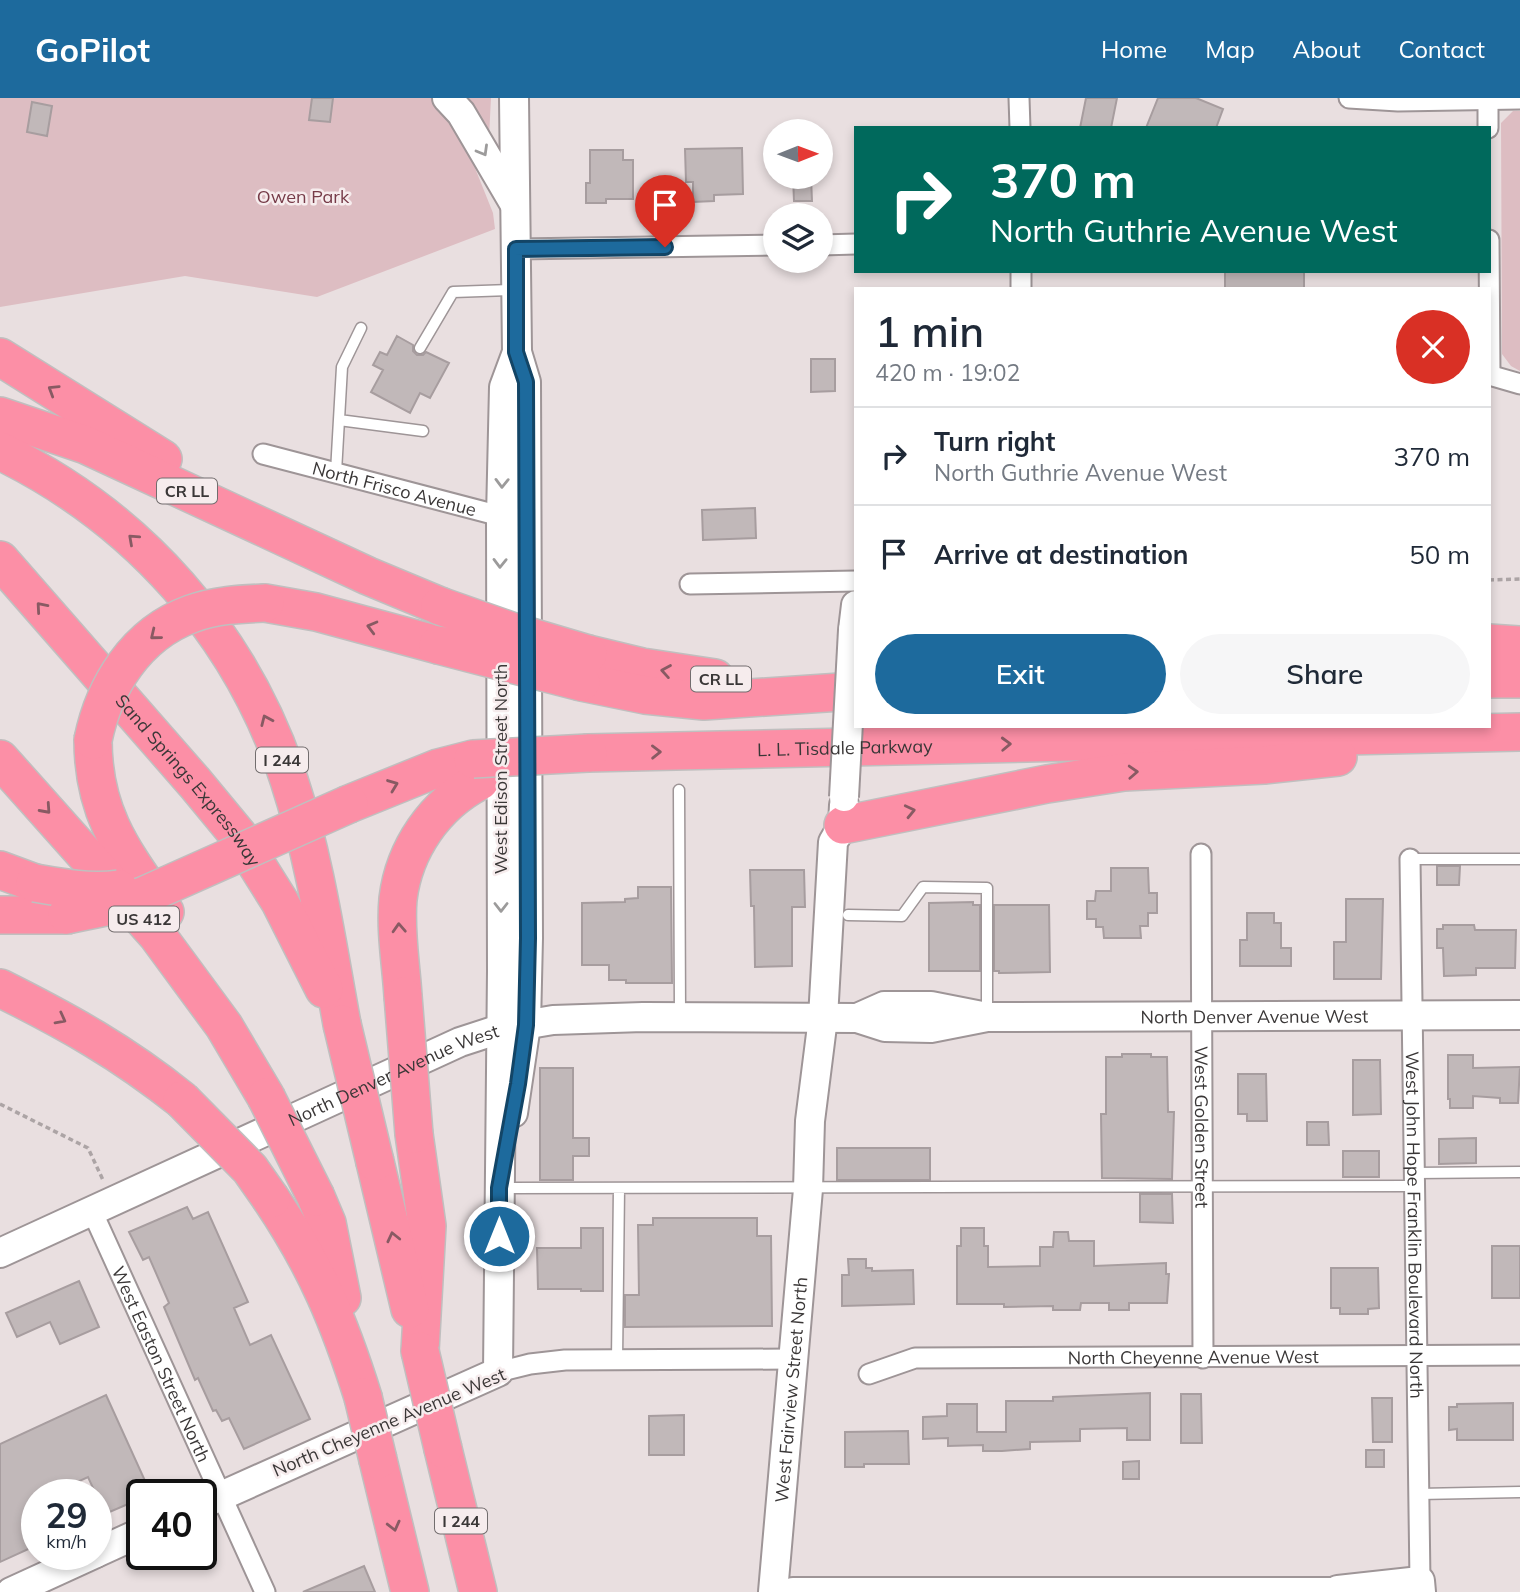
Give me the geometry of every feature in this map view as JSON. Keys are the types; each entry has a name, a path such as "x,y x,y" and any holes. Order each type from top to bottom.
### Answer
{"highway":[{"path":"0,357 288,538"},
{"name":"CR LL","path":"0,416 86,445 368,576 440,606 514,632 585,668"},
{"name":"I 244","path":"0,451 38,469 75,493 127,533 181,587 209,621 229,650 262,711 290,782 315,878 342,1024 478,1592"},
{"name":"Sand Springs Expressway","path":"0,560 238,835 280,902 342,1024"},
{"path":"265,1097 227,1005 112,831 95,780 93,740 100,712 115,678 125,664 167,626 190,614 216,607 265,603 316,612 438,645 585,668 645,695 704,701 854,690"},
{"path":"1491,643 1520,645"},
{"path":"1491,679 1520,679"},
{"name":"L. L. Tisdale Parkway","path":"191,872 438,768 473,759 588,753 1520,732"},
{"path":"843,811 1124,772 1264,765 1520,738"},
{"path":"420,1351 427,1226 414,1134 398,919 400,888 412,850 437,813 465,788 507,769 588,753"},
{"name":"US 412","path":"0,759 139,912 223,1026 265,1097 327,1223 363,1397"},
{"path":"0,870 35,883 97,891 130,887 191,872"},
{"path":"0,915 67,915 106,907 143,895 191,872"},
{"path":"0,988 64,1020 118,1052 182,1100 250,1169 271,1199 294,1234 329,1299 348,1347 363,1397 410,1592"}],"street":[{"path":"447,98 460,113 516,206"},
{"name":"West Edison Street North","path":"498,1372 499,1188 516,1095 513,1027 528,938 514,519 526,382 516,352 514,98"},
{"path":"1019,98 1020,126"},
{"path":"1349,98 1398,101 1520,99"},
{"path":"1488,100 1488,126"},
{"path":"833,245 854,244"},
{"path":"516,249 763,245"},
{"path":"1491,375 1520,384"},
{"name":"North Frisco Avenue","path":"263,454 514,519"},
{"path":"690,584 854,581"},
{"name":"West Fairview Street North","path":"840,1018 833,842 843,811 854,636"},
{"name":"West Fairview Street North","path":"773,1592 808,1189 839,1052 852,845 843,811"},
{"name":"West Golden Street","path":"1201,854 1203,1358"},
{"name":"West John Hope Franklin Boulevard North","path":"1410,859 1420,1587"},
{"name":"North Denver Avenue West","path":"0,1253 460,1042 513,1027 553,1020 680,1017 840,1018 885,1027 931,1028 986,1017 1520,1015"},
{"name":"West Easton Street North","path":"92,1211 202,1479"},
{"name":"North Cheyenne Avenue West","path":"869,1374 915,1359 1520,1355"},
{"name":"North Cheyenne Avenue West","path":"217,1497 498,1372 551,1362 792,1359"},
{"name":"West Easton Street North","path":"217,1510 265,1592"},
{"path":"11,1592 58,1570"},
{"path":"793,1592 1341,1591 1420,1587"}],"lane":[{"path":"420,348 453,292 517,290"},
{"path":"336,472 342,368 361,328"},
{"path":"339,419 423,431"},
{"path":"679,790 680,1017"},
{"path":"1410,859 1520,859"},
{"path":"848,915 902,916 923,887 987,888 986,1017"},
{"path":"499,1188 1204,1188 1520,1172"},
{"path":"617,1360 619,1188"},
{"path":"1419,1494 1520,1492"}],"path":[{"path":"1491,580 1520,579"},
{"path":"0,1104 88,1148 103,1178"}],"green space":[{"name":"Owen Park","path":"0,98 491,98 489,137 473,163 493,213 495,229 317,297 185,276 0,307"},
{"path":"1513,111 1520,111 1520,371 1511,366 1502,354 1501,123"}],"building":[{"path":"312,98 333,98 330,122 309,120"},
{"path":"1086,98 1117,98 1111,126 1080,126"},
{"path":"1158,98 1196,98 1223,109 1217,126 1147,126"},
{"path":"32,102 52,106 47,136 27,132"},
{"path":"742,148 743,194 714,195 714,201 693,202 693,182 686,182 685,149"},
{"path":"590,150 623,150 623,160 633,160 633,199 606,199 606,203 586,203 586,183 590,183"},
{"path":"794,189 812,189 812,201 794,201"},
{"path":"1225,273 1304,273 1304,287 1225,287"},
{"path":"397,336 413,345 413,351 417,355 426,352 449,363 430,398 420,393 410,413 371,392 383,370 373,365 380,352 387,355"},
{"path":"811,359 835,359 835,391 811,392"},
{"path":"755,508 756,538 703,540 702,510"},
{"path":"1437,866 1460,866 1459,885 1437,885"},
{"path":"1111,868 1148,868 1149,893 1157,893 1157,913 1148,913 1148,926 1140,926 1141,938 1104,938 1103,927 1096,927 1096,919 1087,919 1087,901 1095,901 1096,891 1111,891"},
{"path":"750,870 804,870 805,907 792,907 792,966 755,967 754,906 751,906"},
{"path":"638,887 671,887 672,983 626,983 626,980 609,980 609,965 582,965 582,903 625,902 625,899 638,898"},
{"path":"1346,899 1383,899 1381,979 1334,979 1334,942 1346,942"},
{"path":"973,902 973,905 980,905 980,971 929,971 929,903"},
{"path":"994,905 1049,905 1050,972 994,971"},
{"path":"1247,913 1274,913 1274,923 1281,923 1281,948 1291,948 1291,966 1240,966 1240,940 1247,940"},
{"path":"1443,925 1474,925 1475,930 1516,930 1515,968 1476,968 1476,975 1444,976 1443,948 1437,948 1437,929 1443,929"},
{"path":"1122,1054 1167,1057 1168,1112 1174,1112 1172,1179 1102,1178 1101,1114 1106,1114 1106,1057 1122,1057"},
{"path":"1448,1055 1473,1055 1473,1068 1520,1067 1518,1103 1500,1103 1500,1098 1473,1096 1473,1108 1450,1108"},
{"path":"1353,1060 1380,1060 1381,1114 1353,1115"},
{"path":"540,1068 573,1068 573,1138 589,1138 589,1156 573,1156 573,1180 540,1180"},
{"path":"1238,1074 1266,1074 1267,1121 1247,1121 1247,1114 1238,1114"},
{"path":"1307,1122 1328,1122 1329,1145 1307,1145"},
{"path":"1476,1138 1476,1163 1439,1164 1439,1139"},
{"path":"837,1148 930,1148 930,1180 837,1180"},
{"path":"1343,1151 1379,1151 1379,1177 1343,1177"},
{"path":"1140,1194 1172,1194 1173,1223 1140,1222"},
{"path":"187,1207 193,1219 208,1212 248,1302 234,1308 250,1345 271,1335 310,1419 244,1449 229,1418 222,1421 216,1410 213,1411 198,1378 195,1380 164,1307 169,1303 149,1257 143,1260 129,1232"},
{"path":"653,1218 757,1218 757,1236 771,1236 772,1326 625,1327 625,1295 639,1295 638,1225 653,1225"},
{"path":"581,1228 603,1228 603,1291 538,1289 537,1248 581,1248"},
{"path":"961,1228 984,1228 984,1246 988,1246 988,1267 1040,1266 1040,1247 1053,1247 1054,1232 1068,1232 1069,1241 1094,1241 1094,1266 1166,1263 1166,1274 1169,1274 1167,1303 1129,1303 1129,1310 1109,1310 1109,1303 1081,1303 1080,1310 1053,1310 1053,1306 957,1304 957,1246 961,1246"},
{"path":"1492,1246 1520,1246 1520,1298 1492,1298"},
{"path":"848,1259 866,1259 866,1268 872,1268 872,1271 913,1270 914,1304 842,1306 842,1275 849,1275"},
{"path":"1331,1268 1378,1268 1379,1308 1368,1309 1368,1314 1340,1314 1340,1308 1331,1308"},
{"path":"79,1281 99,1327 60,1344 50,1322 17,1337 6,1313"},
{"path":"1150,1393 1150,1440 1127,1440 1127,1428 1080,1429 1080,1441 1030,1442 1030,1449 1002,1451 983,1451 983,1445 948,1446 948,1438 923,1439 923,1417 947,1416 947,1404 977,1404 977,1432 1006,1432 1006,1401 1053,1401 1053,1397"},
{"path":"1181,1394 1201,1394 1202,1443 1181,1443"},
{"path":"106,1395 144,1479 126,1479 126,1505 112,1511 112,1479 21,1479 21,1552 0,1562 0,1444"},
{"path":"1372,1398 1392,1398 1392,1442 1373,1442"},
{"path":"1513,1403 1513,1440 1457,1440 1457,1429 1449,1430 1449,1407 1457,1407 1457,1404"},
{"path":"684,1415 684,1455 649,1455 649,1416"},
{"path":"908,1431 909,1464 864,1464 864,1467 845,1467 845,1432"},
{"path":"1366,1450 1384,1450 1384,1467 1366,1467"},
{"path":"1139,1461 1139,1479 1123,1479 1123,1462"},
{"path":"364,1566 375,1592 303,1592"}],"route":[{"path":"499,1236 499,1188 526,1025 528,938 526,382 516,352 516,249 665,247"}]}
